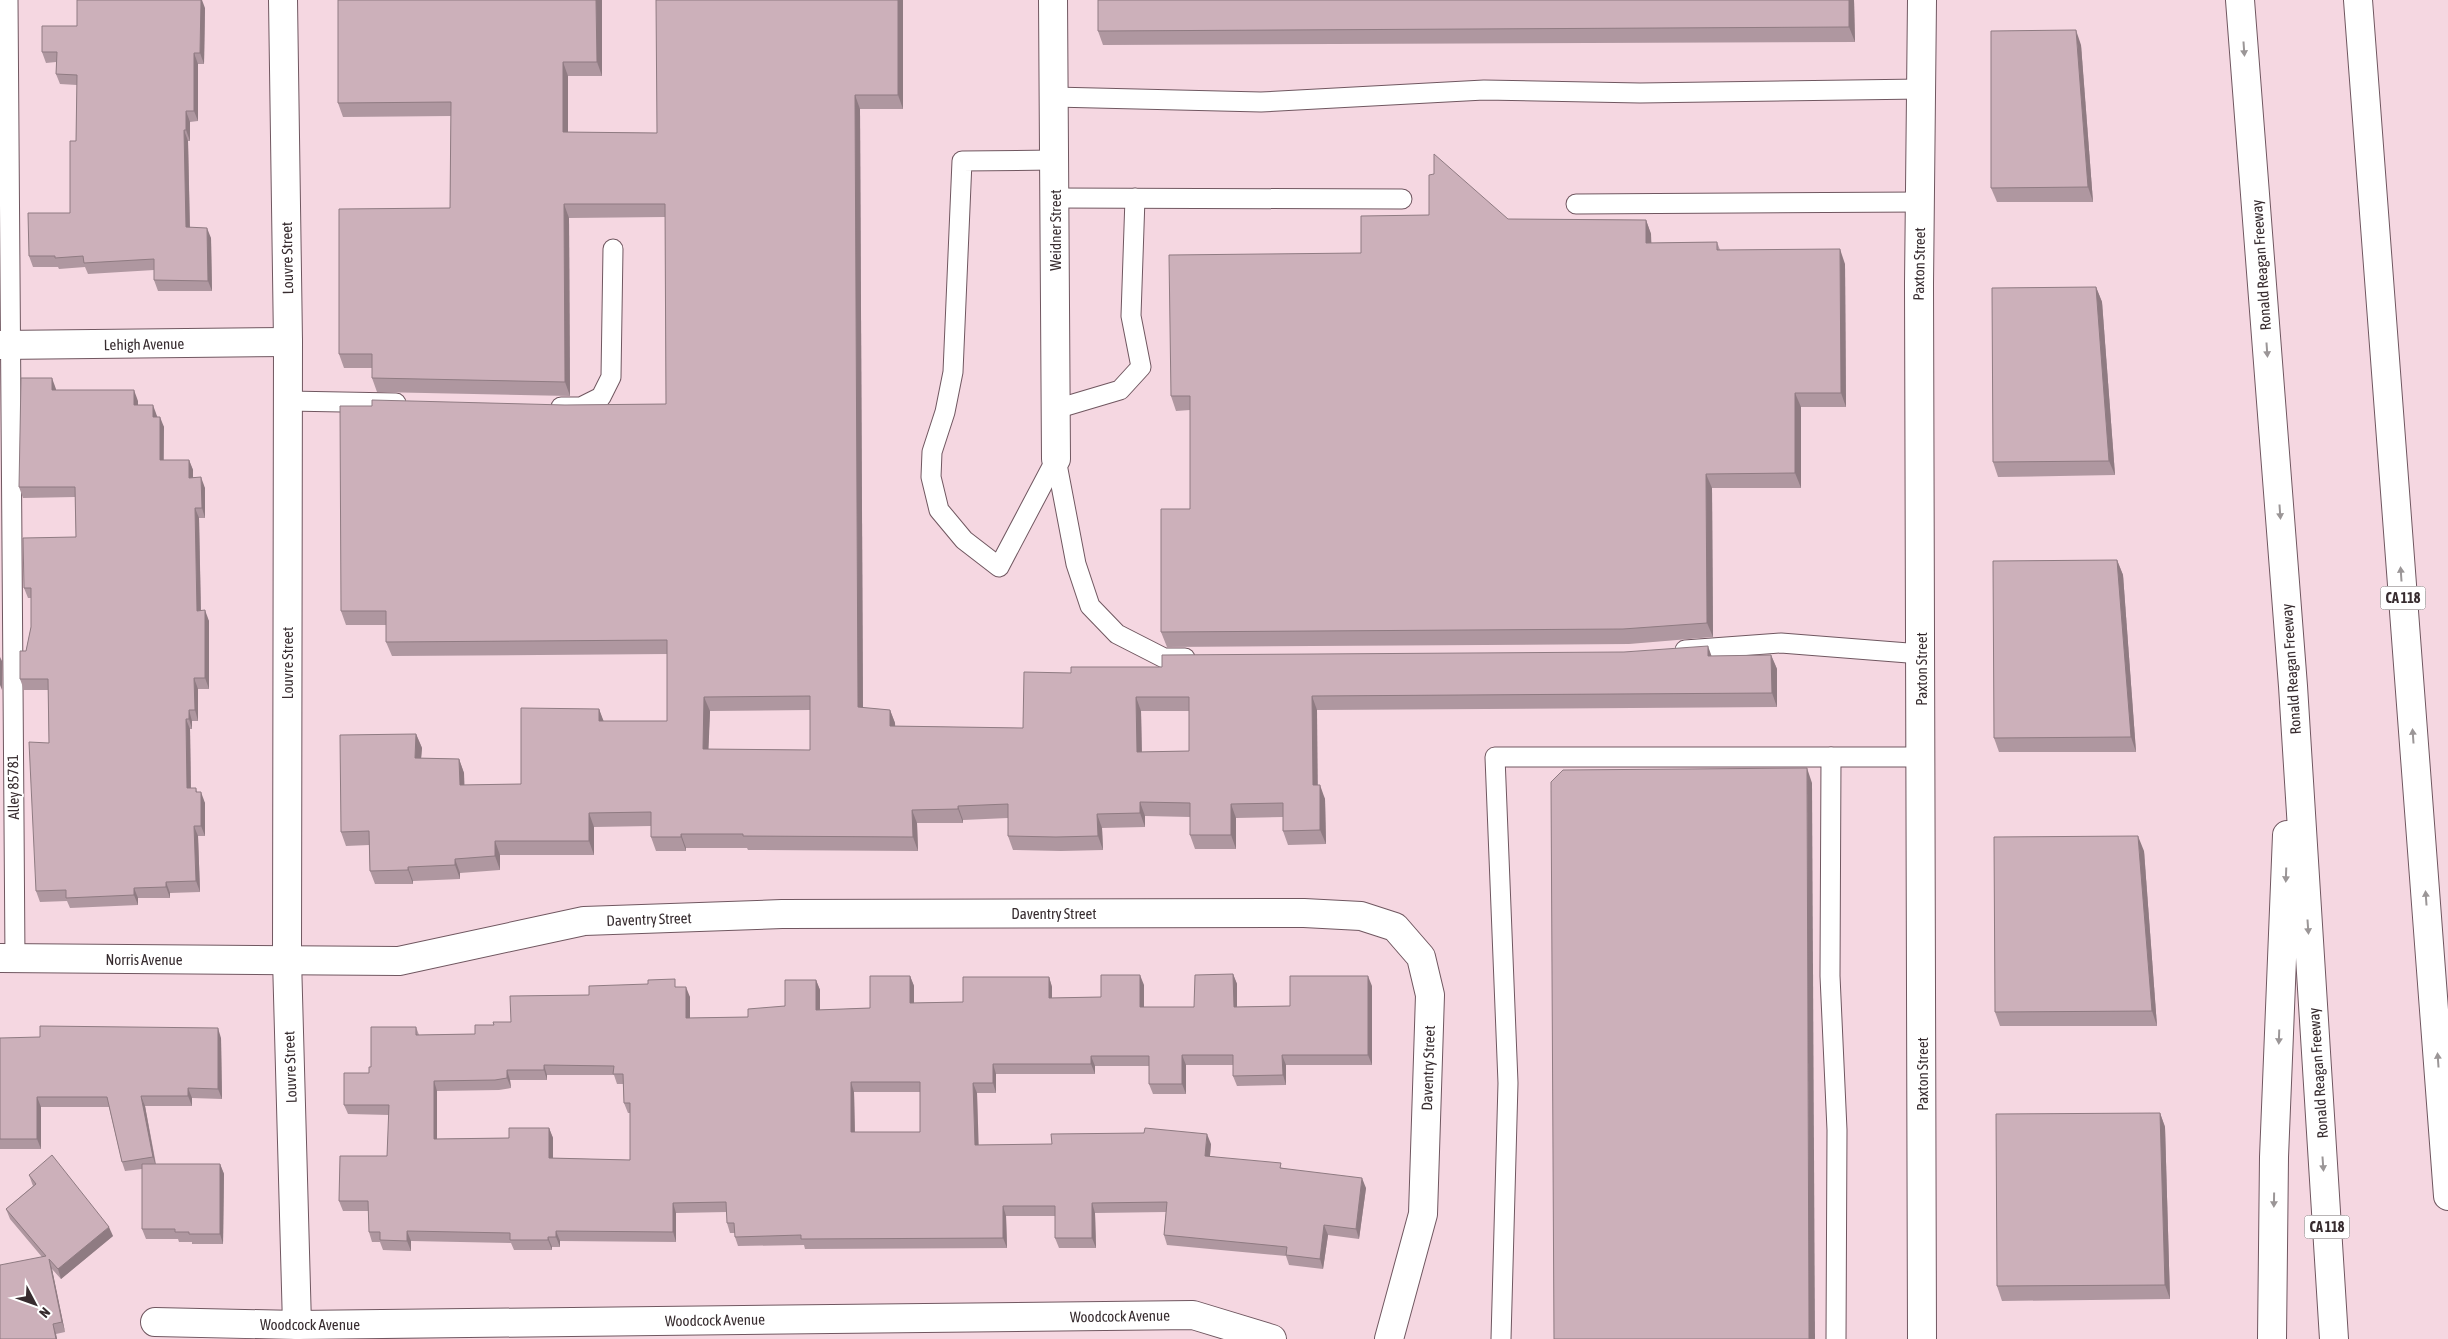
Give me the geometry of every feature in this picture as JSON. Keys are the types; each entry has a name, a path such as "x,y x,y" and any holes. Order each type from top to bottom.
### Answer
{"main road":[{"name":"Louvre Street","path":"283,0 288,342 287,959 297,1325"},
{"name":"Weidner Street","path":"1053,0 1056,459"},
{"name":"Paxton Street","path":"1922,0 1920,202 1922,1339"},
{"name":"Ronald Reagan Freeway","path":"2240,0 2293,686 2334,1339"},
{"name":"CA 118","path":"2358,0 2448,1196"},
{"name":"Lehigh Avenue","path":"5,345 288,342"},
{"path":"2272,1339 2274,1157 2293,686"},
{"name":"Daventry Street","path":"287,959 399,961 584,921 782,914 1304,913 1361,916 1395,927 1421,957 1430,995 1423,1214 1388,1339"},
{"name":"Norris Avenue","path":"8,958 287,959"},
{"name":"Woodcock Avenue","path":"156,1322 297,1325 1193,1315 1272,1339"}],"lane":[{"name":"Alley 85781","path":"8,0 5,345 8,958"},
{"path":"1054,97 1261,102 1484,90 1640,93 1921,89"},
{"path":"1054,160 962,161 953,372 945,412 932,452 931,477 939,510 964,540 1000,567 1056,459"},
{"path":"1054,198 1402,199"},
{"path":"1056,409 1120,390 1141,368 1131,316 1135,198"},
{"path":"1576,204 1920,202"},
{"path":"542,406 581,407 601,397 611,377 613,249"},
{"path":"288,401 414,403"},
{"path":"1056,459 1076,564 1090,606 1116,634 1164,658 1204,658"},
{"path":"1667,652 1781,643 1920,654"},
{"path":"1501,1339 1508,1083 1495,757 1921,757"},
{"path":"1831,757 1830,976 1837,1130 1836,1339"}],"building":[{"path":"77,0 201,0 200,53 194,53 194,111 186,111 186,130 184,130 186,227 207,228 208,281 154,280 154,259 84,263 83,256 55,258 55,256 29,256 28,213 70,213 70,141 76,141 77,75 56,74 57,52 42,52 42,26 77,26"},
{"path":"338,0 596,0 597,62 563,62 563,132 657,133 656,0 898,0 898,95 855,95 858,707 890,710 890,726 1023,728 1024,672 1071,673 1071,667 1162,667 1162,655 1624,652 1708,646 1708,656 1771,655 1772,693 1312,696 1313,785 1320,785 1320,830 1283,831 1283,803 1231,804 1231,835 1190,835 1190,803 1140,802 1140,813 1097,814 1098,836 1056,837 1008,836 1008,804 958,806 958,809 912,810 913,837 681,834 681,837 651,837 651,812 589,813 589,841 495,841 495,856 455,859 455,865 408,867 408,870 370,871 369,831 341,832 340,735 416,734 415,758 459,759 460,785 521,784 521,708 599,709 599,721 667,721 667,640 386,642 386,611 341,611 340,406 372,406 372,400 565,405 666,404 665,204 564,204 565,382 372,378 372,354 339,354 339,209 450,208 451,102 338,103","holes":["810,696 810,750 703,749 704,697","1136,697 1189,697 1189,751 1137,752"]},
{"path":"1098,0 1849,0 1849,27 1098,31"},
{"path":"2076,30 2088,187 1991,188 1991,31"},
{"path":"1434,154 1508,219 1646,220 1646,243 1717,242 1717,250 1840,249 1841,393 1795,393 1795,473 1706,474 1707,623 1623,629 1161,632 1161,509 1190,509 1190,396 1171,396 1169,255 1361,253 1361,216 1429,215 1429,175 1434,174"},
{"path":"2096,287 2109,461 1993,462 1992,288"},
{"path":"21,378 52,378 52,390 134,390 134,405 153,405 153,417 160,417 160,460 189,460 189,478 201,477 202,508 195,508 197,611 205,610 205,678 194,678 195,710 189,710 189,719 186,719 187,788 196,788 196,792 201,792 201,826 194,826 196,881 166,882 166,887 134,888 134,895 66,898 66,890 36,891 29,742 49,743 48,679 20,679 20,651 26,651 31,627 31,588 24,588 23,538 76,537 75,487 19,487"},
{"path":"2117,560 2131,737 1994,738 1993,561"},
{"path":"1807,768 1809,1339 1554,1339 1551,782 1563,770"},
{"path":"2138,836 2152,1011 1995,1012 1994,837"},
{"path":"1233,974 1234,1007 1290,1006 1290,976 1368,976 1368,1055 1282,1055 1283,1075 1233,1076 1233,1055 1182,1055 1182,1084 1149,1084 1149,1056 1091,1056 1091,1064 993,1064 993,1083 973,1083 975,1145 1052,1144 1051,1134 1144,1133 1145,1128 1207,1134 1205,1156 1281,1163 1280,1168 1362,1178 1356,1229 1324,1225 1320,1259 1286,1255 1287,1247 1164,1235 1167,1202 1092,1203 1092,1238 1055,1238 1055,1206 1003,1206 1003,1238 801,1239 801,1235 735,1237 734,1223 727,1223 726,1202 673,1203 673,1232 556,1231 556,1237 548,1237 548,1240 510,1240 510,1233 407,1231 407,1241 380,1240 380,1232 369,1232 368,1201 339,1201 340,1156 387,1156 389,1105 344,1105 344,1073 369,1073 369,1067 371,1067 371,1027 416,1027 416,1035 475,1034 475,1025 494,1025 493,1022 511,1022 510,996 589,995 589,986 648,984 648,980 675,979 675,987 686,987 686,1018 748,1017 748,1009 785,1006 785,980 816,980 816,1010 870,1008 870,976 910,976 910,1003 963,1002 963,977 1049,977 1049,998 1101,997 1101,975 1140,975 1140,1007 1194,1007 1195,975","holes":["544,1065 614,1066 613,1074 623,1074 624,1103 630,1103 630,1160 549,1158 549,1128 509,1128 509,1138 434,1139 434,1081 495,1080 507,1078 507,1070 544,1070","851,1082 920,1082 920,1132 851,1132"]},
{"path":"40,1026 218,1028 218,1089 188,1088 188,1096 141,1096 153,1157 122,1162 107,1097 37,1097 37,1139 0,1139 0,1038 40,1037"},
{"path":"2160,1113 2165,1285 1997,1286 1996,1114"},
{"path":"52,1155 109,1227 58,1269 49,1259 62,1322 53,1324 56,1339 0,1339 0,1265 46,1256 6,1209 36,1184 29,1175"},
{"path":"142,1164 220,1164 220,1234 189,1234 189,1232 175,1232 175,1229 142,1229"}]}
